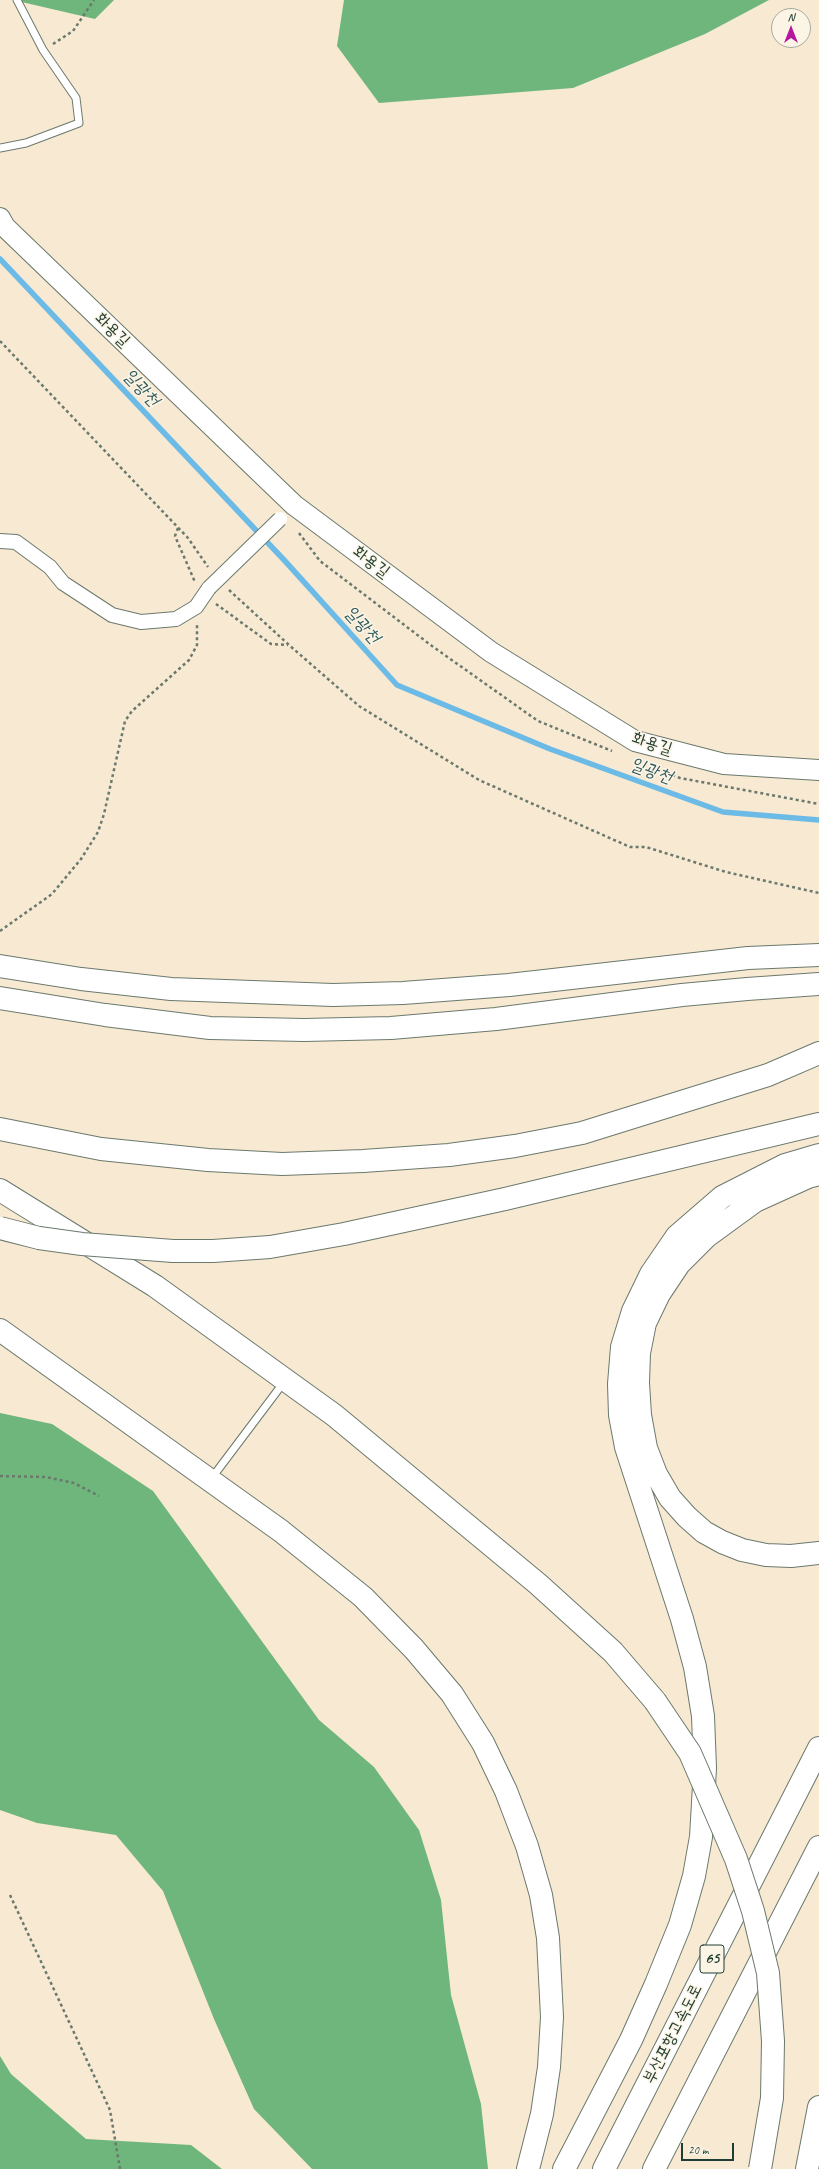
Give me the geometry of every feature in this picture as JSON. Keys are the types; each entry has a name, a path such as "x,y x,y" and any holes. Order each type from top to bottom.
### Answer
{"highway":[{"path":"0,966 81,979 171,989 333,995 403,993 509,985 748,958 819,956"},
{"path":"0,998 105,1015 210,1028 304,1030 391,1028 496,1019 697,994 819,984"},
{"path":"0,1129 102,1149 208,1160 282,1164 363,1161 448,1155 515,1146 582,1133 768,1075 819,1053"},
{"path":"0,1228 39,1238 82,1244 173,1251 213,1251 270,1247 411,1220 505,1199 819,1124"},
{"path":"564,2169 631,2040 656,1984 680,1925 694,1876 701,1837 705,1768 703,1716 695,1667 682,1619 626,1447 620,1415 619,1384 622,1347 633,1312 651,1274 677,1236 722,1197 785,1165 819,1155"},
{"path":"819,1174 808,1177 755,1202 708,1236 679,1264 658,1294 645,1323 639,1353 638,1383 640,1415 646,1448 656,1474 670,1498 687,1517 704,1532 722,1542 742,1550 766,1555 791,1556 819,1554"},
{"path":"0,1190 155,1286 334,1415 538,1584 613,1652 655,1701 690,1753 736,1860 753,1911 768,1973 773,2041 772,2098 760,2169"},
{"path":"0,1330 281,1531 357,1593 414,1649 452,1694 483,1743 506,1791 527,1846 541,1895 548,1938 552,2017 549,2067 542,2114 528,2169"},
{"name":"부산포항고속도로","path":"604,2169 819,1748"},
{"path":"654,2169 819,1848"},
{"path":"807,2169 819,2107"}],"main road":[{"name":"화용길","path":"0,218 11,232 294,505 491,652 634,741 724,764 819,770"}],"street":[{"path":"0,541 16,542 50,567 63,582 112,615 141,622 176,619 196,607 206,591 294,505"}],"lane":[{"path":"0,148 26,143 79,123 76,98 43,50 17,0"},
{"path":"210,1480 285,1380"}],"path":[{"path":"43,50 73,31 94,0"},
{"path":"0,341 188,538 212,570"},
{"path":"178,528 175,536 194,580 271,644 289,646"},
{"path":"226,587 289,646 359,706 479,780 630,847 646,847 726,872 819,893"},
{"path":"0,931 52,894 81,859 98,832 104,814 126,722 132,711 189,660 197,645 196,607"},
{"path":"0,1476 46,1477 74,1483 99,1496"},
{"path":"10,1895 110,2110 120,2169"}],"green space":[{"path":"13,0 114,0 95,19"},
{"path":"344,0 769,0 705,34 573,88 379,103 337,46"},
{"path":"0,1413 52,1424 153,1491 319,1720 374,1767 419,1830 441,1900 451,1995 481,2104 488,2169 312,2169 254,2109 214,2019 163,1891 116,1835 37,1823 0,1810"},
{"path":"0,2056 11,2074 86,2139 191,2145 222,2169 0,2169"}],"waterway":[{"name":"일광천","path":"0,259 285,561 397,685 550,749 723,812 819,820"}]}
